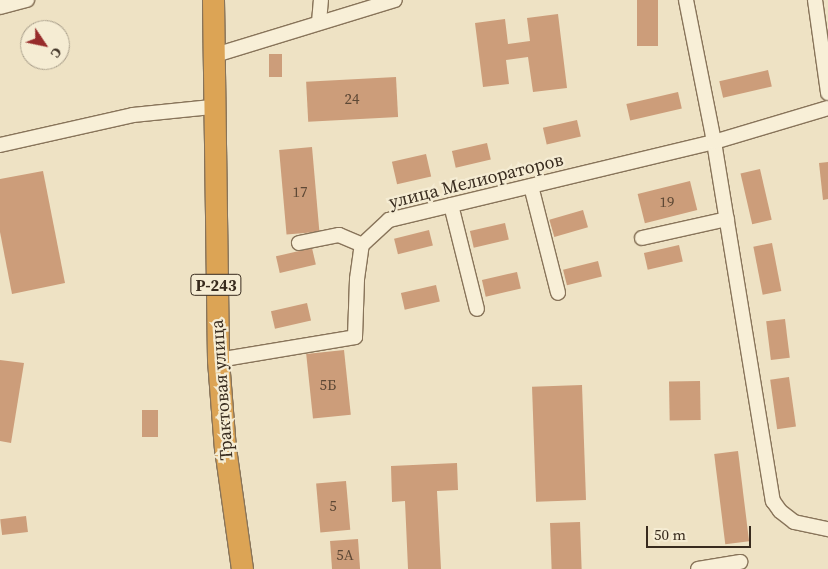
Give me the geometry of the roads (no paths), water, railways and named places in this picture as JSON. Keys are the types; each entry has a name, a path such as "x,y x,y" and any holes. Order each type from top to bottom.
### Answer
{"highway":[{"name":"Трактовая улица","path":"213,0 212,106 218,360 225,448 242,569"}],"street":[{"path":"0,7 27,0"},
{"path":"319,22 321,0"},
{"path":"212,56 395,0"},
{"path":"686,0 714,142 773,500 780,511 794,522 828,529"},
{"path":"815,0 828,93"},
{"path":"0,145 133,115 212,106"},
{"name":"улица Мелиораторов","path":"362,245 389,220 714,142 828,108"},
{"path":"531,186 558,293"},
{"path":"451,205 477,309"},
{"path":"642,238 727,219"},
{"path":"218,360 355,337 356,279 362,245 339,235 299,243"},
{"path":"698,569 740,562"}]}
